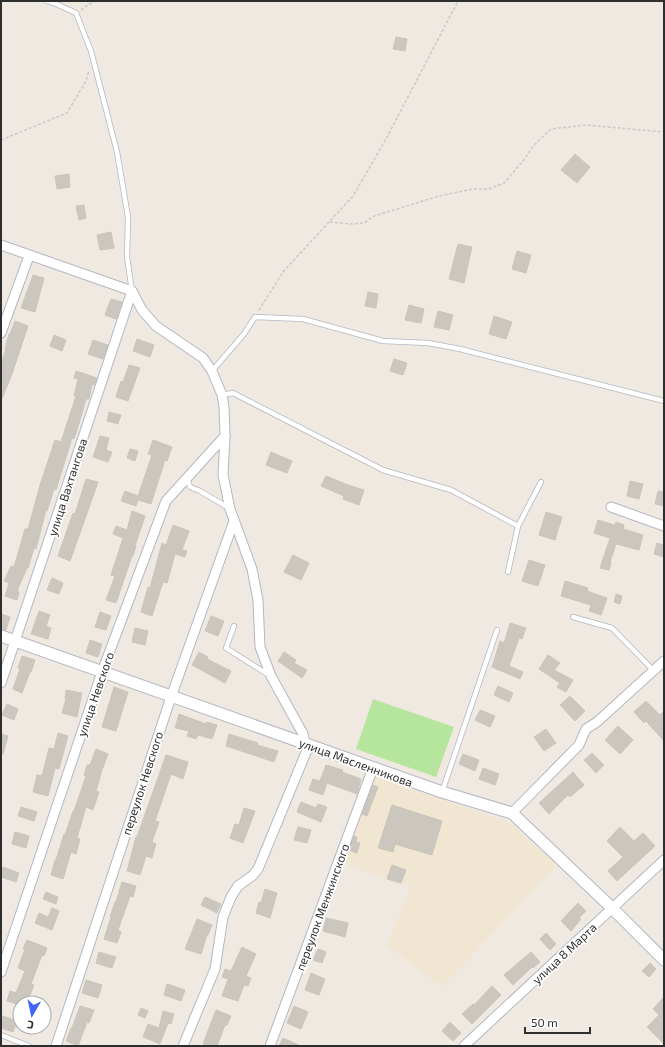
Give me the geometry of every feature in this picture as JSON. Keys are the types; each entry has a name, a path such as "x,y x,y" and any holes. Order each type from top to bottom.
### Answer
{"street":[{"path":"1,245 28,256 132,291 142,310 156,326 203,358 212,371 222,395 224,407 225,436 223,475 230,509 252,569 258,600 260,647 271,676 307,744 258,869 252,876 238,886 231,897 223,918 215,969 183,1046"},
{"path":"1,332 28,256"},
{"name":"улица Вахтангова","path":"1,683 132,291"},
{"name":"улица Невского","path":"1,972 102,672 166,501 225,436"},
{"path":"611,507 664,526"},
{"name":"переулок Невского","path":"56,1046 171,697 234,521"},
{"name":"улица Масленникова","path":"1,636 442,792 512,813 612,908 664,960"},
{"path":"512,813 579,745 586,729 597,722 664,661"},
{"name":"переулок Менжинского","path":"270,1046 328,894 373,768"},
{"name":"улица 8 Марта","path":"464,1046 664,860"}],"lane":[{"path":"46,1 76,13 92,57 117,152 128,217 127,256 132,291"},
{"path":"212,371 244,334 255,317 303,319 383,341 428,343 460,349 664,401"},
{"path":"222,395 233,393 383,470 451,490 518,526"},
{"path":"187,478 190,487 200,491 230,509"},
{"path":"508,572 518,526 541,482"},
{"path":"573,618 612,628 654,671"},
{"path":"234,626 226,648 271,676"},
{"path":"442,792 497,630"},
{"path":"1,1035 29,1046"}],"path":[{"path":"76,13 94,1"},
{"path":"255,317 283,272 330,222 357,190 386,139 458,1"},
{"path":"1,140 67,113 86,81 92,57"},
{"path":"330,222 352,224 364,223 374,216 439,196 473,189 489,189 504,183 523,161 534,145 551,129 586,125 664,132"}],"shaded area":[{"path":"376,776 511,824 557,865 442,987 387,945 411,887 344,864"}],"green space":[{"path":"373,699 454,727 436,777 356,749"}],"building":[{"path":"396,37 407,39 405,51 393,49"},
{"path":"575,154 590,167 577,183 561,170"},
{"path":"69,174 70,187 57,189 55,176"},
{"path":"84,205 86,218 79,220 76,206"},
{"path":"111,232 114,248 100,250 97,235"},
{"path":"458,244 472,247 464,283 449,279"},
{"path":"517,251 531,255 526,273 512,269"},
{"path":"33,275 44,278 35,312 21,308"},
{"path":"368,292 378,294 376,308 365,306"},
{"path":"111,299 122,302 116,319 105,315"},
{"path":"409,305 424,309 421,323 405,320"},
{"path":"438,311 453,315 449,330 434,327"},
{"path":"494,316 512,322 506,339 489,334"},
{"path":"15,321 28,326 12,374 1,401 1,365 9,334"},
{"path":"54,335 66,340 62,351 50,346"},
{"path":"137,339 154,345 150,357 133,351"},
{"path":"93,340 108,345 103,359 88,354"},
{"path":"394,359 407,363 403,375 390,371"},
{"path":"129,365 140,368 128,401 116,397 121,381 123,382"},
{"path":"76,371 97,378 94,385 92,384 89,399 86,399 56,490 54,489 47,511 46,510 36,549 34,548 28,568 17,591 19,592 17,600 5,596 9,583 4,581 11,566 14,567 25,529 28,529 40,485 55,440 61,442 76,396 74,396 78,379 74,378"},
{"path":"109,412 121,415 118,424 107,421"},
{"path":"100,436 109,438 106,450 112,452 108,462 93,457"},
{"path":"153,440 172,447 167,461 165,460 151,504 138,500 136,506 121,501 125,491 138,496 152,455 148,454"},
{"path":"130,449 138,451 135,461 127,458"},
{"path":"271,452 292,461 287,473 266,465"},
{"path":"326,476 364,490 359,505 343,499 344,496 321,486"},
{"path":"86,479 98,482 70,561 58,556 73,513 75,514"},
{"path":"630,481 643,484 639,499 627,496"},
{"path":"658,491 664,492 664,506 655,504"},
{"path":"132,511 145,516 133,556 116,603 106,600 115,576 111,575 123,538 113,534 116,526 127,530"},
{"path":"546,512 562,517 555,540 539,535"},
{"path":"598,520 615,525 616,522 624,525 623,529 643,535 639,550 616,544 609,570 600,568 610,538 594,533"},
{"path":"173,525 189,531 182,550 187,551 185,557 175,554 167,583 163,582 152,616 141,612 148,587 150,588 162,543 166,545"},
{"path":"657,543 664,545 664,557 654,554"},
{"path":"293,555 309,563 301,580 284,572"},
{"path":"529,560 545,565 538,586 522,581"},
{"path":"52,578 63,583 59,594 47,590"},
{"path":"565,581 588,588 587,591 607,598 601,615 589,611 591,605 561,596"},
{"path":"616,594 622,596 620,604 614,602"},
{"path":"39,611 50,615 46,626 51,628 48,639 31,634"},
{"path":"100,612 111,616 106,630 95,627"},
{"path":"1,614 10,617 6,630 1,629"},
{"path":"211,616 224,621 218,636 205,631"},
{"path":"510,623 526,628 522,639 519,638 509,666 523,672 520,679 492,667 500,641 504,643"},
{"path":"135,628 148,631 145,645 132,642"},
{"path":"90,640 102,644 98,657 86,653"},
{"path":"199,652 208,657 207,659 231,671 225,683 192,665"},
{"path":"284,652 296,660 294,663 307,670 302,678 278,661"},
{"path":"548,655 560,663 554,670 573,680 566,692 557,687 560,683 539,669"},
{"path":"22,656 35,660 22,693 13,689 20,669 18,668"},
{"path":"498,686 513,693 509,702 494,695"},
{"path":"114,687 128,692 116,731 102,727"},
{"path":"66,690 82,693 77,717 62,713 66,699"},
{"path":"570,696 585,711 575,721 560,705"},
{"path":"646,701 660,715 664,711 664,741 646,721 644,723 634,712"},
{"path":"7,704 18,709 14,720 2,715"},
{"path":"480,710 495,716 490,727 475,720"},
{"path":"179,714 206,724 207,722 217,725 212,739 198,735 196,739 187,736 189,731 175,728"},
{"path":"618,726 633,740 620,754 605,740"},
{"path":"546,729 556,743 544,751 534,737"},
{"path":"58,733 68,736 59,769 55,768 48,796 33,792 37,775 42,776 49,748 54,749"},
{"path":"1,734 8,736 3,754 1,754"},
{"path":"229,734 258,743 257,745 278,751 274,762 226,746"},
{"path":"96,749 108,754 96,791 99,792 93,810 86,807 77,838 80,839 76,854 71,852 63,879 51,875 64,834 65,835 86,776 84,775 87,765 90,765"},
{"path":"592,753 604,765 596,773 584,760"},
{"path":"463,754 479,760 475,771 459,764"},
{"path":"166,755 188,762 183,779 171,774 155,821 159,822 152,842 156,844 152,858 146,856 140,875 127,871 136,837"},
{"path":"326,765 343,770 342,772 361,779 357,794 327,783 323,795 309,790 313,779 320,781"},
{"path":"483,768 499,774 495,785 479,779"},
{"path":"573,772 584,785 570,797 568,795 549,814 539,803"},
{"path":"373,785 378,787 367,816 362,814"},
{"path":"301,802 316,808 318,804 327,807 321,822 297,812"},
{"path":"392,805 442,821 432,855 395,844 393,852 378,848"},
{"path":"21,807 37,812 34,821 18,816"},
{"path":"244,808 255,811 243,843 230,838 235,824 239,825"},
{"path":"298,827 311,830 307,843 294,840"},
{"path":"620,827 634,841 643,833 655,846 617,881 608,871 623,857 607,841"},
{"path":"15,832 29,836 26,848 12,844"},
{"path":"354,836 357,837 356,842 360,843 357,853 349,850"},
{"path":"392,865 406,870 401,883 387,879"},
{"path":"3,867 19,873 16,882 1,877"},
{"path":"122,882 136,886 133,897 130,896 118,930 121,932 117,943 104,939"},
{"path":"265,889 277,893 270,918 256,913"},
{"path":"46,892 58,897 56,904 43,899"},
{"path":"205,897 221,904 217,913 201,905"},
{"path":"578,903 586,911 579,918 581,919 571,931 561,921"},
{"path":"52,908 59,911 52,930 35,923 39,913 48,917"},
{"path":"326,918 348,923 345,937 323,931"},
{"path":"197,919 212,925 201,954 185,949"},
{"path":"546,933 556,944 550,950 540,939"},
{"path":"27,940 47,948 44,956 42,955 31,984 34,985 30,995 12,995 12,1003 7,1001 10,991 16,993 25,971 18,968 25,949 23,949"},
{"path":"242,947 256,954 246,976 251,978 248,986 244,985 238,1001 222,996 228,979 222,977 225,969 231,971"},
{"path":"318,949 326,952 322,963 313,960"},
{"path":"99,952 116,957 112,968 96,963"},
{"path":"531,952 540,962 533,968 532,967 513,985 504,975"},
{"path":"650,963 656,969 649,977 642,971"},
{"path":"311,973 325,979 319,995 305,990"},
{"path":"86,980 102,985 98,998 82,993"},
{"path":"167,984 185,990 181,1001 164,995"},
{"path":"492,986 501,995 472,1024 462,1014 473,1004 474,1005"},
{"path":"664,997 664,1044 647,1027 659,1015 653,1009"},
{"path":"80,1006 94,1010 89,1023 87,1022 78,1046 66,1041"},
{"path":"294,1006 308,1012 301,1029 287,1023"},
{"path":"141,1008 148,1011 145,1018 138,1015"},
{"path":"216,1010 231,1016 227,1025 225,1025 217,1046 208,1046 203,1044"},
{"path":"163,1011 174,1014 171,1024 168,1023 160,1044 143,1037 148,1024 159,1028"},
{"path":"3,1016 12,1019 12,1032 1,1028"},
{"path":"450,1022 461,1033 453,1041 442,1031"},
{"path":"283,1038 301,1046 279,1046"}]}
